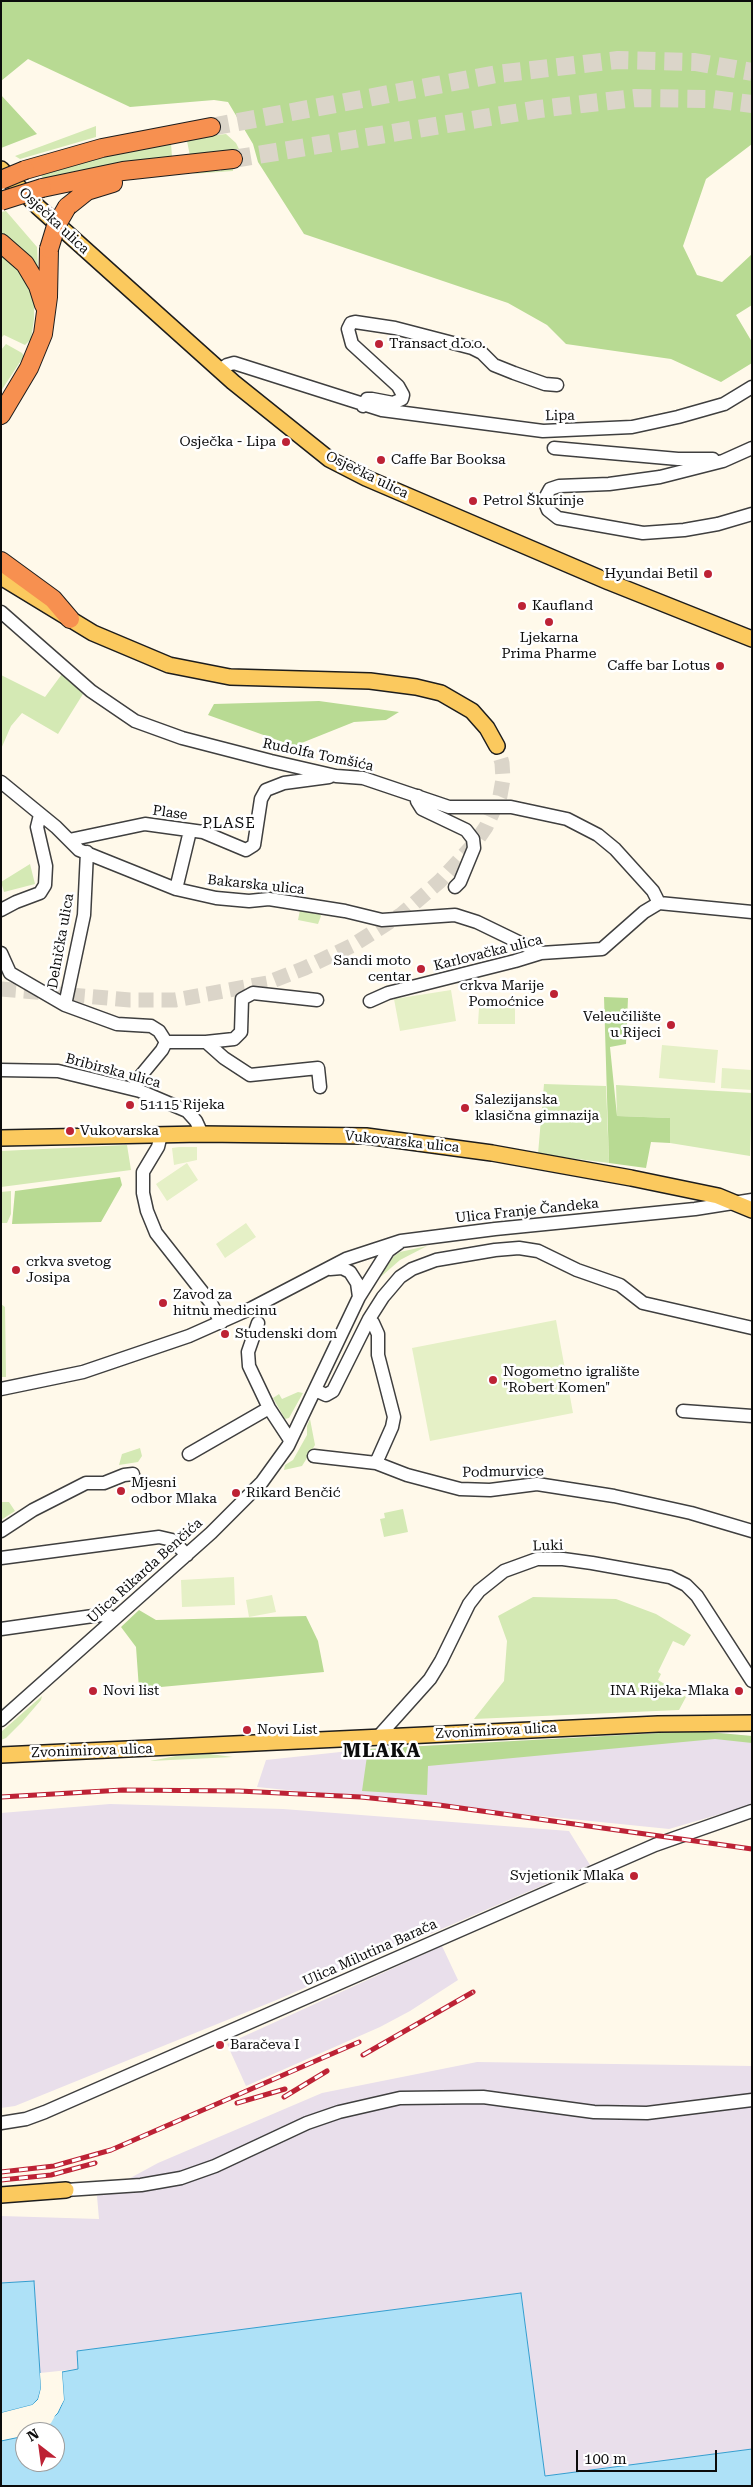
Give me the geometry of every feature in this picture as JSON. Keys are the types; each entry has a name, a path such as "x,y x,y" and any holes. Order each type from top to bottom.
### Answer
{"highway":[{"path":"1,170 205,128"},
{"path":"1,200 42,188 123,171 233,159"},
{"path":"1,415 19,386 40,344 46,313 49,249 56,226 67,207 80,195 95,187 163,174 181,166"},
{"path":"1,180 22,167"},
{"path":"1,244 14,252 33,275 46,313"},
{"path":"1,408 19,386"},
{"path":"1,561 53,600 70,619"}],"main road":[{"name":"Osječka ulica","path":"1,170 38,207 220,370 291,430 329,459 360,475 610,582 752,639"},
{"path":"1,577 70,619 138,654 198,672 265,679 370,681 429,690 451,698 472,711 487,728 497,746"},
{"name":"Vukovarska ulica","path":"1,1138 202,1134 360,1136 405,1140 631,1178 718,1196 752,1210"},
{"name":"Zvonimirova ulica","path":"1,1755 658,1724 752,1723"},
{"path":"1,2195 66,2190"}],"street":[{"path":"364,406 367,399 393,403 402,399 403,395 398,386 358,352 352,344 348,330 355,322 395,328 472,348 482,353 494,365 545,384 557,385"},
{"name":"Lipa","path":"220,370 234,363 364,406 543,432 632,426 709,410 724,404 752,387"},
{"path":"554,448 678,459 706,460 720,457 723,460"},
{"path":"752,448 723,460 660,477 609,484 559,486 550,489 544,500 548,510 558,518 644,533 693,529 752,514"},
{"name":"Rudolfa Tomšića","path":"1,612 56,658 69,674 90,691 135,721 182,738 336,776 363,778 449,807 511,807 567,819 598,835 615,849 653,891 659,904"},
{"name":"Plase","path":"69,840 145,824 203,832 246,850 254,845 261,798 266,790 284,783 336,776"},
{"name":"Bakarska ulica","path":"1,782 79,850 176,889 216,898 250,901 269,899 345,911 382,920 455,916 477,922 541,953"},
{"path":"418,796 422,809 466,830 473,838 474,848 460,882 455,887"},
{"path":"1,910 40,893 45,884 46,866 37,827 40,815"},
{"path":"176,889 190,831"},
{"name":"Delnička ulica","path":"65,1005 84,915 87,852"},
{"path":"659,904 752,912"},
{"name":"Karlovačka ulica","path":"370,1001 388,993 541,953 602,949 644,912 659,904"},
{"path":"1,953 10,973 65,1005 117,1024 151,1026 159,1031 166,1042"},
{"path":"166,1042 230,1040 238,1035 242,1027 241,1004 244,997 253,992 317,1000"},
{"path":"134,1089 138,1079 162,1050 166,1042"},
{"path":"206,1042 224,1058 250,1075 318,1068 320,1088"},
{"name":"Bribirska ulica","path":"1,1070 58,1071 134,1089 187,1111 196,1121 202,1134"},
{"path":"160,1135 158,1147 143,1172 143,1193 147,1211 156,1233 210,1303 220,1323"},
{"path":"736,1203 752,1195"},
{"name":"Ulica Franje Čandeka","path":"1,1389 96,1368 220,1323 355,1255 401,1241 752,1200"},
{"name":"Ulica Rikarda Benčića","path":"1,1720 187,1555 257,1488 275,1465 290,1440 359,1297 388,1251 401,1241"},
{"path":"314,1390 326,1395 333,1391 369,1320 383,1297 396,1281 422,1264 446,1258 519,1248 538,1251 577,1270 620,1285 643,1303 752,1328"},
{"path":"355,1255 366,1260 372,1278"},
{"path":"325,1269 342,1268 350,1272 357,1283 359,1297"},
{"path":"369,1320 373,1323 378,1334 381,1370 394,1417 392,1427 376,1462"},
{"path":"258,1323 248,1359 255,1383 268,1408 290,1440"},
{"path":"189,1454 268,1408"},
{"path":"683,1412 752,1416"},
{"name":"Podmurvice","path":"314,1456 376,1462 407,1475 460,1488 475,1490 537,1484 614,1496 691,1513 752,1532"},
{"path":"1,1531 33,1510 86,1484 104,1483 124,1475 133,1474"},
{"path":"1,1558 158,1537 172,1540 187,1555"},
{"name":"Luki","path":"378,1737 430,1679 469,1604 478,1591 504,1571 537,1559 563,1559 670,1577 686,1585 697,1596 752,1681"},
{"path":"1,1629 100,1615 109,1616 113,1620"},
{"name":"Ulica Milutina Barača","path":"1,2123 26,2119 45,2112 655,1845 752,1811"},
{"path":"66,2190 141,2185 181,2178 215,2166 307,2123 339,2112 400,2098 426,2096 483,2097 594,2112 647,2113 752,2100"}],"shaded area":[{"path":"697,1731 752,1736 752,1802 748,1806 669,1829 257,1787 266,1760 368,1749"},
{"path":"110,1804 283,1809 569,1831 590,1865 279,1999 15,2106 1,2108 1,1813"},
{"path":"442,1946 458,1980 410,2011 380,2027 246,2086 227,2044"},
{"path":"477,2062 752,2066 752,2449 545,2476 521,2293 77,2351 78,2369 40,2373 34,2281 1,2283 1,2216 99,2219 97,2196 158,2163 322,2093"}],"green space":[{"path":"1,1 752,1 752,97 748,103 752,109 752,144 706,179 683,246 697,275 722,282 752,254 752,305 736,315 752,342 752,363 721,382 671,359 566,344 547,325 508,303 304,234 258,162 253,144 228,102 214,100 130,107 28,59 1,81"},
{"path":"1,95 37,134 1,148"},
{"path":"96,126 96,137 20,159 15,156"},
{"path":"226,134 236,143 239,149 230,150 230,153 190,156 187,141 190,138"},
{"path":"171,143 172,157 44,180 39,172 70,162"},
{"path":"233,167 233,171 192,174 217,169 221,171 221,169 231,169"},
{"path":"6,211 37,247 38,269 21,248 1,235 1,212"},
{"path":"1,252 15,263 31,287 34,319 31,339 25,345 4,335 1,338"},
{"path":"6,344 24,356 1,391 1,350"},
{"path":"62,674 83,694 58,734 22,713 11,726 1,749 1,675 45,697"},
{"path":"319,701 399,712 386,720 354,722 294,746 208,715 214,704"},
{"path":"30,864 35,884 4,892 1,882"},
{"path":"300,910 319,912 321,916 318,924 298,920"},
{"path":"451,990 456,1021 400,1031 394,999"},
{"path":"604,997 628,998 626,1044 610,1047 617,1116 670,1118 670,1143 651,1142 646,1168 609,1163"},
{"path":"479,1008 515,1008 515,1024 478,1024"},
{"path":"662,1045 718,1050 715,1083 659,1078"},
{"path":"722,1068 752,1070 752,1090 721,1088"},
{"path":"544,1084 606,1086 609,1163 538,1154"},
{"path":"616,1085 752,1093 750,1156 670,1143 670,1118 617,1116"},
{"path":"127,1145 131,1170 1,1187 1,1151"},
{"path":"197,1147 197,1160 174,1165 172,1148"},
{"path":"187,1163 198,1180 167,1201 156,1184"},
{"path":"120,1177 122,1185 101,1222 12,1224 15,1191"},
{"path":"11,1191 11,1214 7,1223 1,1223 1,1192"},
{"path":"246,1223 256,1237 225,1258 216,1244"},
{"path":"427,1246 400,1260 376,1281 394,1256 400,1252"},
{"path":"1,1304 5,1307 6,1377 1,1377"},
{"name":"Nogometno igralište \"Robert Komen\"","path":"556,1320 573,1413 430,1441 412,1348"},
{"path":"298,1392 303,1393 289,1418 285,1419 273,1398 279,1394 282,1399"},
{"path":"310,1419 315,1445 302,1466 284,1470 285,1465 293,1460 307,1435 307,1426"},
{"path":"140,1448 142,1456 138,1462 119,1465 122,1454"},
{"path":"1,1502 9,1502 15,1511 1,1520"},
{"path":"403,1509 408,1532 384,1537 380,1519 385,1518 384,1513"},
{"path":"234,1577 235,1605 182,1607 181,1580"},
{"path":"272,1595 276,1612 249,1617 246,1600"},
{"path":"533,1597 616,1599 656,1614 691,1635 684,1646 673,1641 658,1672 661,1674 658,1680 686,1697 679,1710 474,1719 504,1681 507,1641 498,1616"},
{"path":"139,1610 156,1620 306,1616 318,1641 324,1672 139,1689 136,1647 121,1627"},
{"path":"42,1696 41,1700 22,1722 6,1738 1,1740 1,1732"},
{"path":"697,1731 752,1736 752,1743 715,1739 428,1766 427,1795 362,1791 368,1749"},
{"path":"210,1754 233,1757 150,1761 176,1756"}],"water":[{"path":"34,2281 41,2388 38,2399 32,2405 1,2413 1,2283"},
{"path":"521,2293 545,2476 752,2449 752,2486 1,2486 1,2441 15,2438 15,2472 65,2472 65,2422 49,2422 58,2413 64,2400 62,2372 78,2369 77,2351"}],"pier":[{"path":"60,2372 62,2372 64,2400 52,2422 46,2422 56,2412 61,2399"},
{"path":"40,2373 43,2373 44,2388 40,2401 33,2408 1,2415 1,2413 32,2405 38,2400 41,2388"}],"tunnel":[{"path":"211,127 497,74 618,60 695,62 752,72"},
{"path":"233,159 539,109 635,98 712,99 752,104"},
{"path":"1,989 130,1000 175,1000 267,983 305,968 353,945 402,914 440,881 475,843 486,827 500,796 503,779 502,763 497,746"}],"railway":[{"path":"1,1797 123,1790 239,1791 361,1797 439,1805 752,1849"},
{"path":"363,2055 473,1992"},
{"path":"1,2172 54,2166 111,2150 359,2042"},
{"path":"284,2097 327,2071"},
{"path":"237,2103 285,2089"},
{"path":"1,2180 51,2175 95,2163"}],"place":[{"name":"Transact d.o.o.","path":"379,344"},
{"name":"Osječka - Lipa","path":"286,442"},
{"name":"Caffe Bar Booksa","path":"381,460"},
{"name":"Petrol Škurinje","path":"473,501"},
{"name":"Hyundai Betil","path":"708,574"},
{"name":"Kaufland","path":"522,606"},
{"name":"Ljekarna Prima Pharme","path":"549,622"},
{"name":"Caffe bar Lotus","path":"720,666"},
{"name":"Sandi moto centar","path":"421,969"},
{"name":"crkva Marije Pomoćnice","path":"554,994"},
{"name":"Veleučilište u Rijeci","path":"671,1025"},
{"name":"51115 Rijeka","path":"130,1105"},
{"name":"Salezijanska klasična gimnazija","path":"465,1108"},
{"name":"Vukovarska","path":"70,1131"},
{"name":"crkva svetog Josipa","path":"16,1270"},
{"name":"Zavod za hitnu medicinu","path":"163,1303"},
{"name":"Studenski dom","path":"225,1334"},
{"name":"Nogometno igralište \"Robert Komen\"","path":"493,1380"},
{"name":"Mjesni odbor Mlaka","path":"121,1491"},
{"name":"Rikard Benčić","path":"236,1493"},
{"name":"Novi list","path":"93,1691"},
{"name":"INA Rijeka-Mlaka","path":"739,1691"},
{"name":"Novi List","path":"247,1730"},
{"name":"Svjetionik Mlaka","path":"634,1876"},
{"name":"Baračeva I","path":"220,2045"}],"district":[{"name":"PLASE","path":"229,824"},
{"name":"MLAKA","path":"382,1751"}]}
